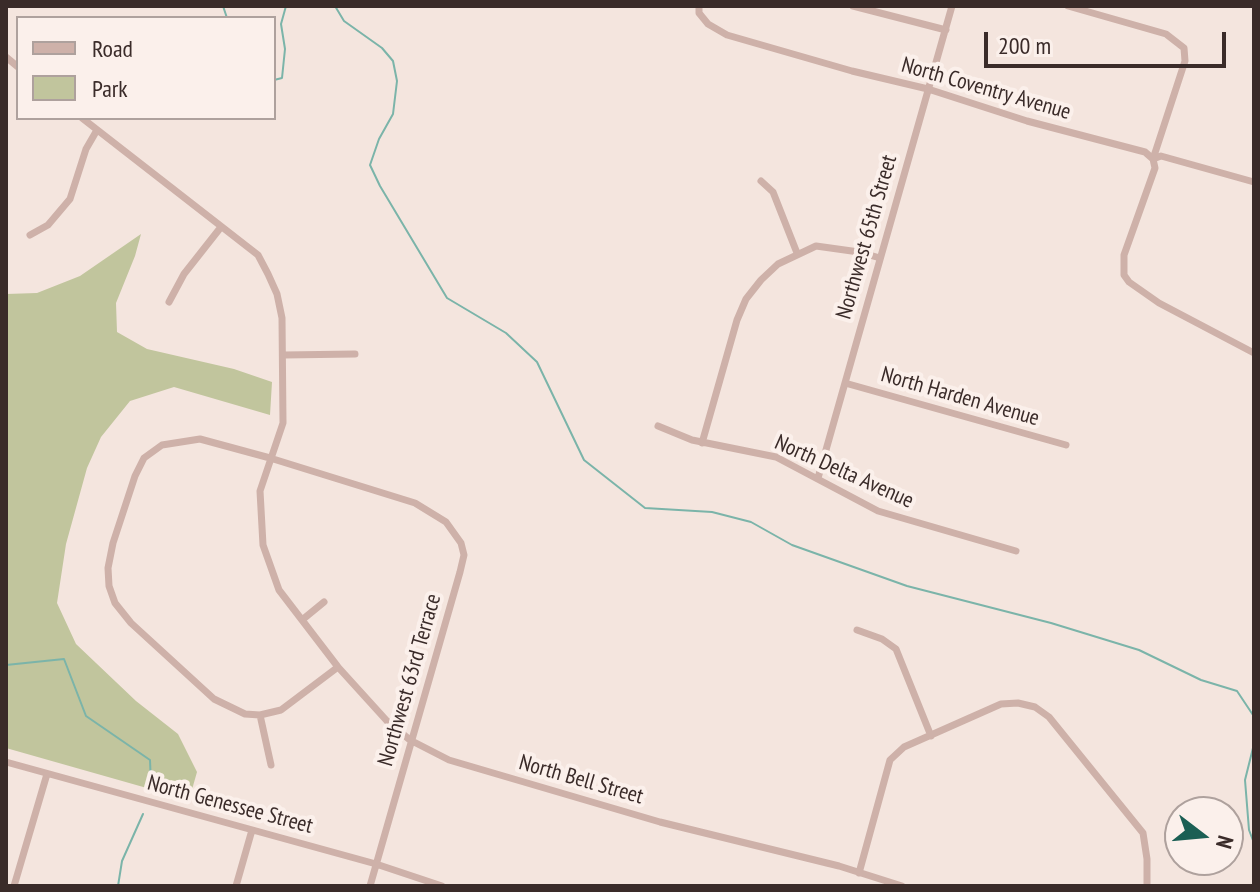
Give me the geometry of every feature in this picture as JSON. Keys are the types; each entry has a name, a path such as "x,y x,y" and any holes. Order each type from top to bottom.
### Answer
{"street":[{"name":"North Coventry Avenue","path":"699,6 699,13 708,24 727,35 1145,152 1153,159 1161,156 1254,182"},
{"path":"853,6 946,30"},
{"name":"Northwest 65th Street","path":"818,478 952,6"},
{"path":"1068,6 1166,34 1184,48 1185,61 1153,159 1155,168 1148,194 1124,255 1124,275 1159,303 1254,353"},
{"path":"84,120 221,227 180,281 169,302"},
{"path":"30,235 48,225 70,199 86,149 97,130"},
{"path":"761,181 773,192 797,253"},
{"name":"North Bell Street","path":"221,227 258,255 277,294 282,318 283,423 260,491 263,545 279,590 376,711 410,740 449,760 660,822 839,866 902,886"},
{"path":"702,443 741,309 761,280 778,264 816,246 880,258"},
{"path":"284,355 355,354"},
{"name":"North Harden Avenue","path":"845,383 1066,445"},
{"name":"North Delta Avenue","path":"658,426 702,443 776,457 878,511 1016,551"},
{"name":"Northwest 63rd Terrace","path":"260,715 245,714 214,699 131,623 115,603 109,586 108,568 113,543 135,476 144,458 162,445 200,439 415,503 446,522 461,543 464,555 370,886"},
{"path":"302,620 324,602"},
{"path":"857,630 882,639 896,649 931,736"},
{"path":"271,765 260,715 281,710 338,667"},
{"path":"859,873 890,760 904,747 1001,704 1018,703 1040,710 1049,717 1143,833 1147,886"},
{"name":"North Genessee Street","path":"6,762 376,864 442,886"},
{"path":"14,886 47,774"},
{"path":"236,886 252,830"}],"green space":[{"path":"141,234 116,303 117,332 147,349 234,369 272,382 270,415 174,387 130,401 101,437 87,468 66,544 57,603 76,644 136,701 178,734 197,772 189,800 6,748 6,294 37,293 80,276"}],"waterway":[{"path":"223,6 226,16"},
{"path":"276,80 282,78 285,49 281,24 286,6"},
{"path":"335,6 344,21 382,48 393,61 397,81 393,114 379,139 370,165 447,298 506,333 537,362 584,460 645,508 712,512 751,522 792,545 907,586 1051,623 1139,650 1201,680 1237,691 1253,715 1254,728"},
{"path":"6,665 64,659 86,716 150,760 151,785"},
{"path":"1254,744 1245,780 1249,830 1254,843"},
{"path":"118,886 122,861 143,814"}]}
